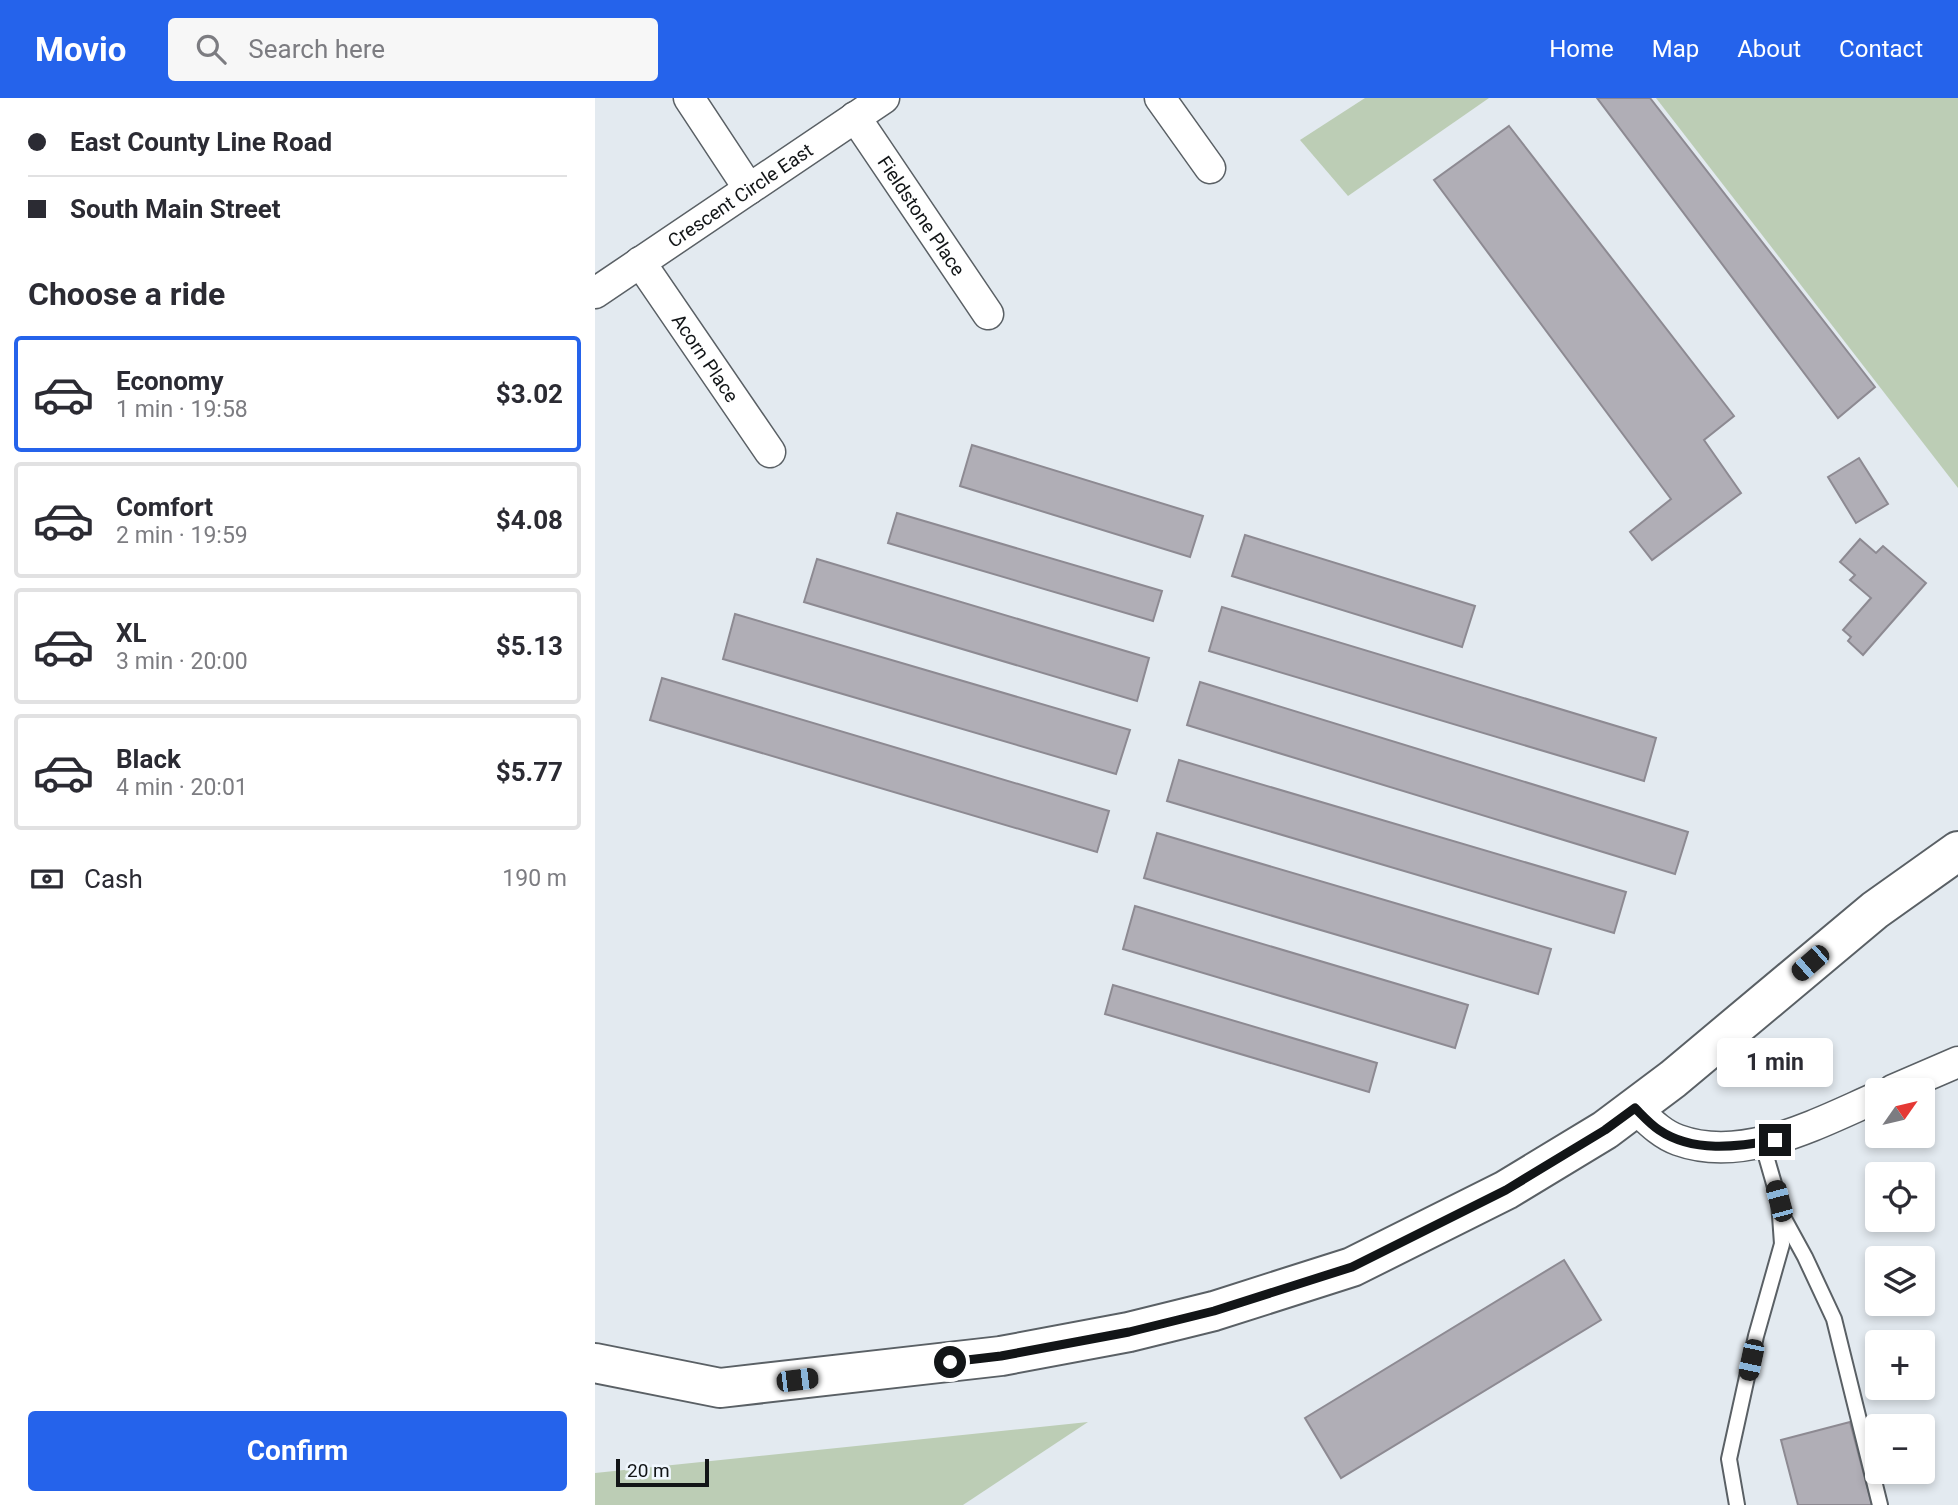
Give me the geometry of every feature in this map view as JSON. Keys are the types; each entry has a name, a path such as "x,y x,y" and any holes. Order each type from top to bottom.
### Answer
{"main road":[{"path":"595,1363 720,1388 1001,1356 1142,1329 1214,1311 1352,1267 1506,1190 1605,1130 1690,1066 1825,951 1908,885 1958,851"}],"street":[{"path":"689,98 750,189"},
{"name":"Crescent Circle East","path":"595,293 884,98"},
{"path":"1160,98 1210,168"},
{"name":"Fieldstone Place","path":"855,117 988,314"},
{"name":"Acorn Place","path":"640,262 770,452"},
{"path":"1921,1078 1958,1062"},
{"path":"1635,1108 1657,1129 1677,1140 1710,1147 1775,1140 1865,1103"}],"lane":[{"path":"1737,1505 1729,1460 1756,1336 1782,1244 1779,1201 1762,1142"},
{"path":"1779,1210 1834,1319 1880,1505"}],"green space":[{"path":"1365,98 1489,98 1348,196 1300,140"},
{"path":"1656,98 1958,98 1958,488"},
{"path":"1088,1422 963,1505 595,1505 595,1473"}],"building":[{"path":"1597,98 1650,98 1875,387 1838,418"},
{"path":"1509,126 1734,416 1704,440 1741,493 1652,560 1630,532 1671,499 1434,180"},
{"path":"972,445 1203,516 1190,557 960,486"},
{"path":"1859,458 1888,504 1856,523 1828,477"},
{"path":"897,513 1162,591 1153,621 888,543"},
{"path":"1245,535 1475,606 1462,647 1232,576"},
{"path":"1860,539 1876,553 1883,546 1926,583 1863,655 1848,641 1851,637 1843,630 1871,598 1850,580 1855,575 1840,562"},
{"path":"817,559 1149,658 1137,701 804,602"},
{"path":"1222,607 1656,738 1644,781 1209,651"},
{"path":"735,614 1130,730 1116,774 723,659"},
{"path":"662,678 1109,811 1097,852 650,720"},
{"path":"1200,682 1688,832 1675,874 1187,725"},
{"path":"1179,760 1626,892 1614,933 1167,801"},
{"path":"1157,833 1551,949 1538,994 1144,878"},
{"path":"1135,906 1468,1005 1455,1048 1123,949"},
{"path":"1113,985 1377,1063 1369,1092 1105,1014"},
{"path":"1564,1260 1601,1320 1341,1478 1305,1418"},
{"path":"1850,1422 1872,1505 1798,1505 1781,1440"}],"route":[{"path":"950,1362 1069,1345 1129,1332 1214,1311 1352,1267 1506,1190 1605,1130 1635,1108 1657,1129 1677,1140 1710,1147 1750,1145 1775,1140"}]}
